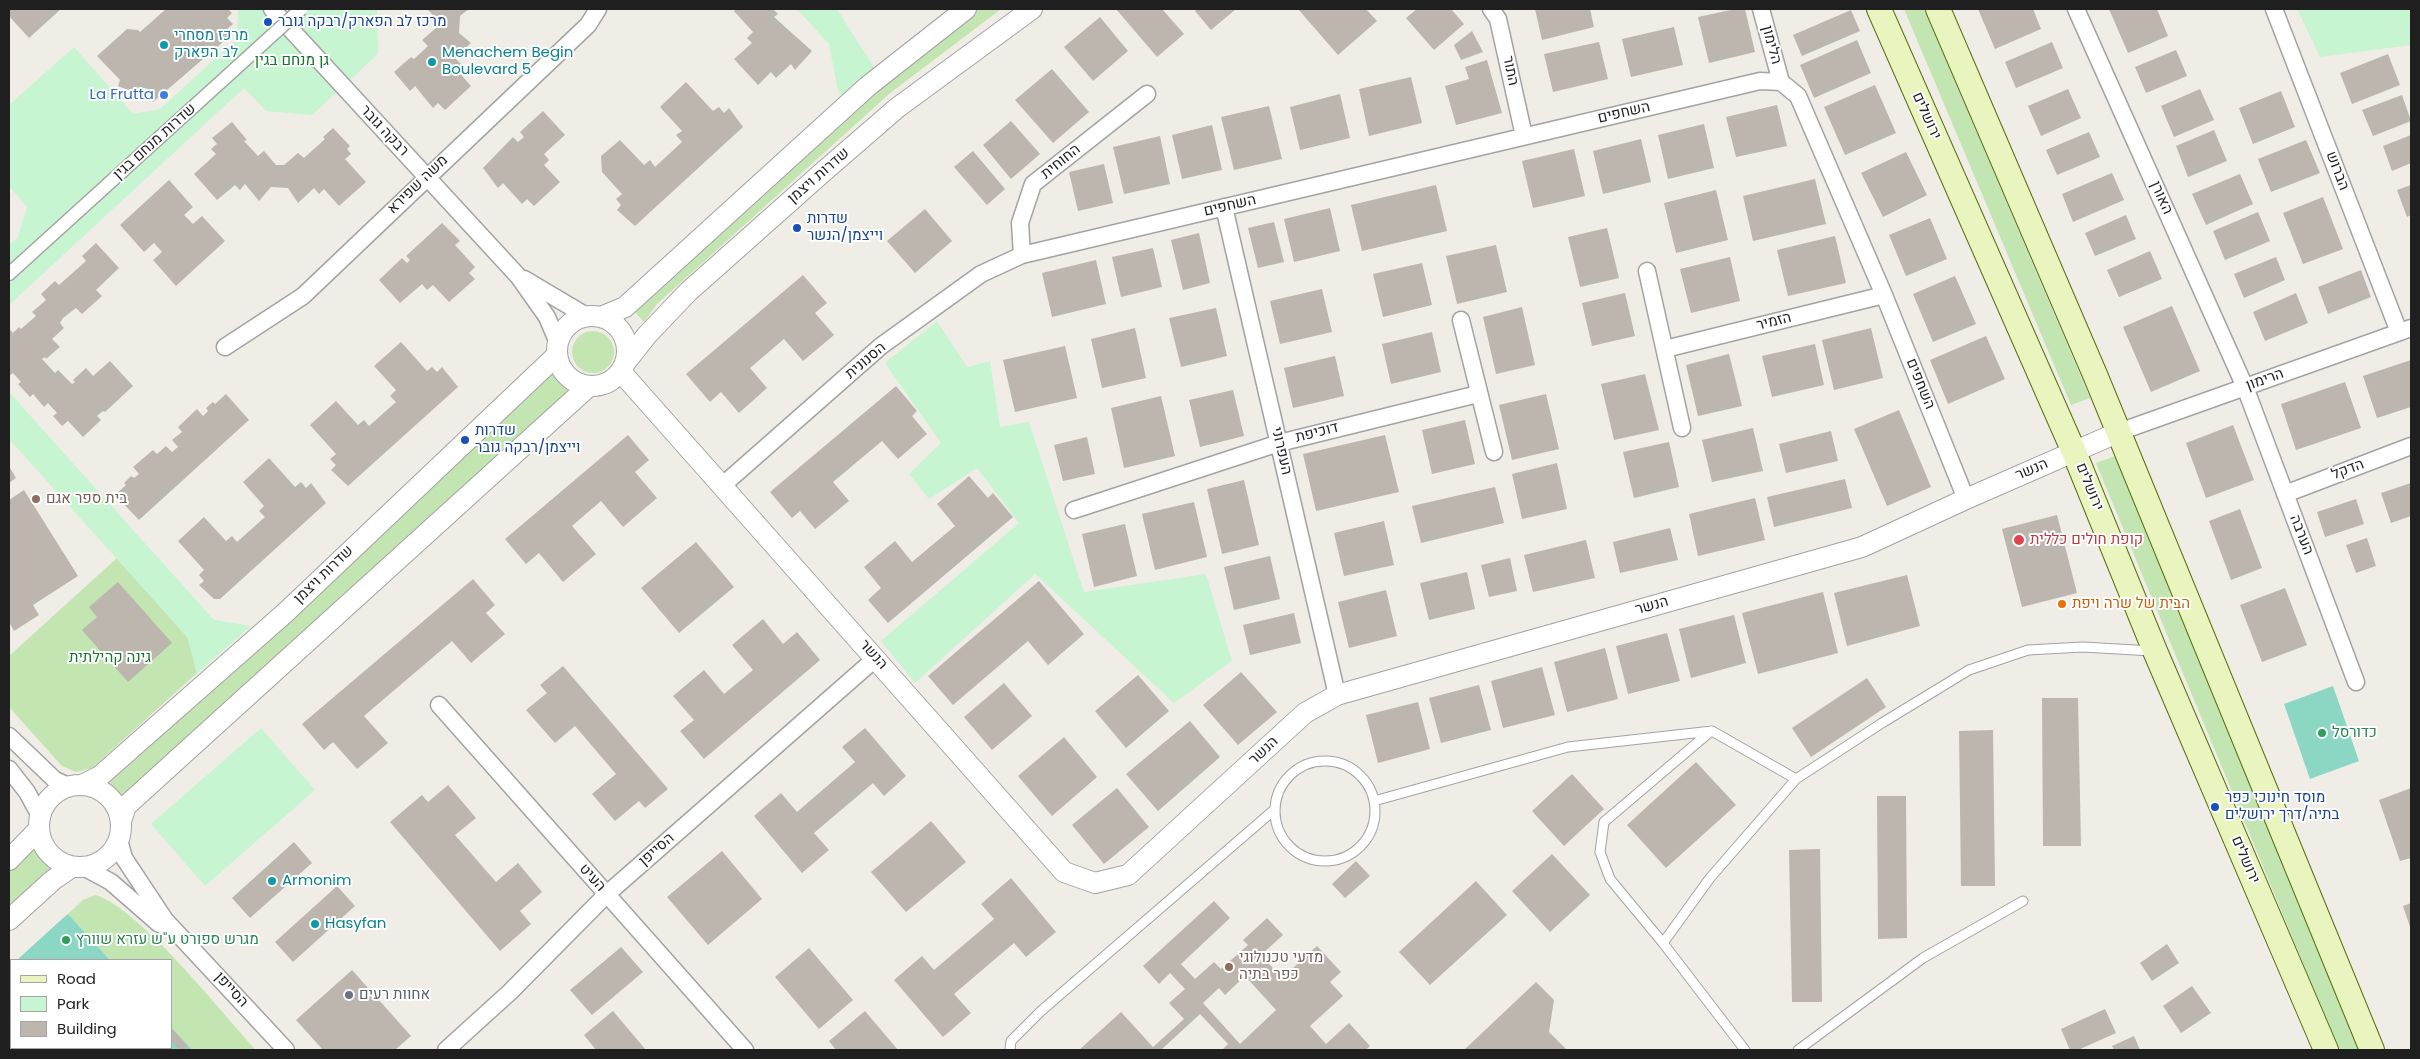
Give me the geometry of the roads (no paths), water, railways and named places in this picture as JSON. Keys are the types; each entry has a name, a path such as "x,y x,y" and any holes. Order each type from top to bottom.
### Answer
{"main road":[{"name":"ירושלים","path":"1880,9 2074,452 2155,651 2326,1050"},
{"path":"1938,9 2119,432 2372,1050"}],"street":[{"name":"רבקה גובר","path":"272,9 518,276 547,317 558,349"},
{"name":"שדרות מנחם בגין","path":"9,274 301,9"},
{"name":"משה שפירא","path":"225,347 303,296 588,25 598,9"},
{"path":"594,317 618,327 624,335 627,344 623,368 612,380 601,385 589,386 577,383 567,376 560,366 558,349 563,332 571,323 625,307 868,86 966,9"},
{"name":"שדרות ויצמן","path":"623,368 646,335 688,292 830,165 897,108 1032,9"},
{"name":"התור","path":"1491,9 1498,19 1524,136"},
{"name":"הלימון","path":"1760,9 1781,82"},
{"name":"האורן","path":"2076,9 2245,387"},
{"name":"הברוש","path":"2274,9 2405,330"},
{"name":"השחפים","path":"1022,255 1760,81 1781,82 1798,96 1884,295 1966,499"},
{"name":"החוחית","path":"1022,255 1020,223 1033,184 1146,94"},
{"name":"העפרוני","path":"1224,207 1337,695"},
{"name":"הסנונית","path":"723,485 881,346 981,274 1022,255"},
{"path":"1647,271 1682,428"},
{"name":"רבקה גובר","path":"518,276 594,317"},
{"name":"הזמיר","path":"1664,349 1884,295"},
{"path":"1461,320 1494,452"},
{"name":"הרימון","path":"2119,432 2405,330"},
{"name":"שדרות ויצמן","path":"75,785 100,776 285,613 558,349"},
{"name":"הנשר","path":"623,368 723,485 1064,872 1095,883 1128,876 1305,713 1337,695 1862,548 1966,499 2119,432"},
{"path":"9,920 53,880 78,868 97,864 109,857 119,840 121,821 126,806 589,386"},
{"name":"הערבה","path":"2245,387 2356,682"},
{"name":"דוכיפת","path":"1074,510 1279,443 1478,394"},
{"name":"הדקל","path":"2285,494 2411,446"},
{"name":"הסייפן","path":"446,1050 510,992 607,894 876,658"},
{"name":"העיט","path":"439,705 745,1050"},
{"path":"9,736 55,780 97,788 108,796 117,807 121,821"},
{"path":"9,768 27,792 39,823 42,843 49,854 59,863 78,868"},
{"path":"9,860 39,823 45,803 56,793 75,785"},
{"name":"הסייפן","path":"119,840 124,858 165,920 286,1050"},
{"name":"הסייפן","path":"78,868 112,882 158,923 175,930"}],"lane":[{"path":"1663,943 1710,878 1796,780 1882,722 1969,670 2028,650 2083,646 2155,651"},
{"path":"1374,801 1568,748 1712,731 1796,780"},
{"path":"1712,731 1604,822 1600,852 1610,879 1663,943 1745,1050"},
{"path":"1328,760 1344,764 1358,773 1368,785 1374,801 1375,818 1370,834 1360,847 1346,857 1329,861 1312,860 1297,853 1284,842 1276,827 1274,810 1277,794 1285,780 1297,768 1312,762 1328,760"},
{"path":"1010,1050 1011,1041 1041,1011 1274,810"},
{"path":"1798,1050 1923,958 2023,902"}],"place":[{"name":"מרכז לב הפארק/רבקה גובר","path":"268,22"},
{"name":"מרכז מסחרי לב הפארק","path":"164,45"},
{"name":"Menachem Begin Boulevard 5","path":"432,62"},
{"name":"La Frutta","path":"164,95"},
{"name":"שדרות וייצמן/הנשר","path":"797,228"},
{"name":"שדרות וייצמן/רבקה גובר","path":"465,440"},
{"name":"בית ספר אגם","path":"36,499"},
{"name":"קופת חולים כללית","path":"2019,540"},
{"name":"הבית של שרה ויפת","path":"2062,604"},
{"name":"כדורסל","path":"2322,733"},
{"name":"מוסד חינוכי כפר בתיה/דרך ירושלים","path":"2215,807"},
{"name":"Armonim","path":"272,881"},
{"name":"Hasyfan","path":"315,924"},
{"name":"מגרש ספורט ע\"ש עזרא שוורץ","path":"66,940"},
{"name":"מדעי טכנולוגי כפר בתיה","path":"1229,967"},
{"name":"אחוות רעים","path":"349,995"}],"park label":[{"name":"גן מנחם בגין","path":"292,61"},
{"name":"גינה קהילתית","path":"110,658"}]}
